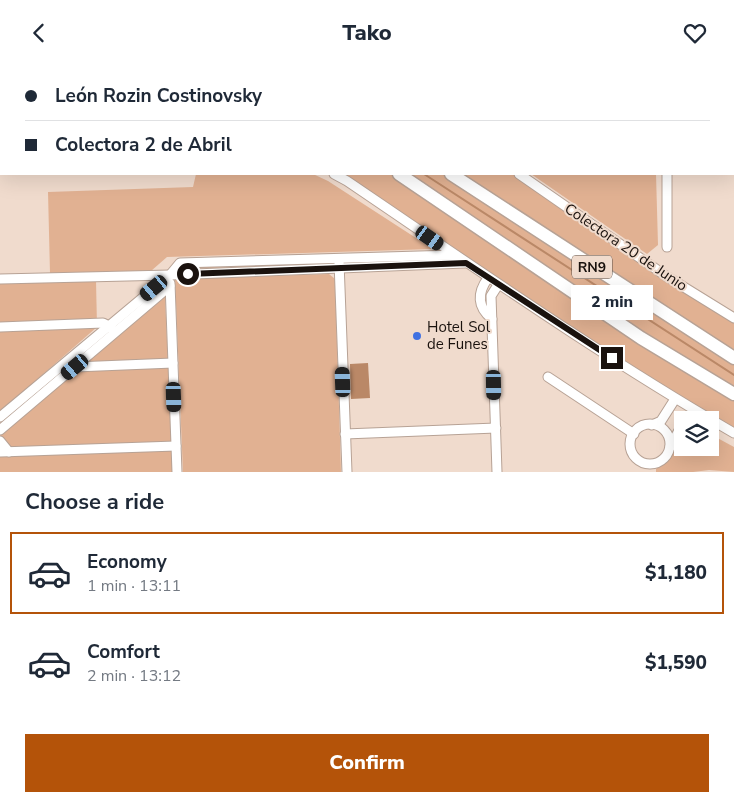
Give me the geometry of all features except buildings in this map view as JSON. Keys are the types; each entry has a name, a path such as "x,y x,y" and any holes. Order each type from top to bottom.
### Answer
{"highway":[{"name":"RN9","path":"400,175 641,338 734,393"},
{"name":"RN9","path":"453,175 734,358"}],"street":[{"path":"336,175 498,285 675,399 734,433"},
{"name":"Colectora 20 de Junio","path":"520,175 666,276 734,318"},
{"path":"667,175 668,247"},
{"path":"1,428 75,367 180,263 454,255"},
{"path":"339,258 347,472"},
{"path":"0,279 170,275 466,263"},
{"path":"170,275 176,472"},
{"path":"488,278 481,289 481,306 488,316"},
{"path":"497,472 496,428 488,316 492,294 498,285"},
{"path":"0,417 70,359 170,286"},
{"path":"0,327 103,323 112,329"},
{"path":"70,359 75,367"},
{"path":"75,367 173,363"},
{"path":"548,377 634,434"},
{"path":"674,440 668,454 650,468 639,460 632,451 631,439 634,434 642,427 661,421 675,399"},
{"path":"652,425 664,430 670,441 670,447"},
{"path":"345,434 496,428"},
{"path":"0,441 4,452 176,446"}],"shaded area":[{"path":"196,175 315,175 328,181 433,249 167,257 151,271 50,273 48,192 193,187"},
{"path":"336,175 520,175 734,318 734,433 719,423 719,411 700,411"},
{"path":"532,175 656,175 658,245 647,254"},
{"path":"325,262 325,264 183,269 183,266"},
{"path":"329,274 335,279 341,472 183,472 175,279"},
{"path":"96,280 97,327 0,412 0,284"},
{"path":"165,297 173,472 0,472 0,456 10,447 0,436"},
{"path":"368,363 370,398 351,399 350,364"},
{"path":"719,439 734,447 734,472 709,470 656,472 656,469 667,460 674,449 674,456 719,456"}],"waterway":[{"path":"426,175 734,375"}],"place":[{"name":"Hotel Sol de Funes","path":"417,336"}],"route":[{"path":"188,274 466,263 612,358"}]}
